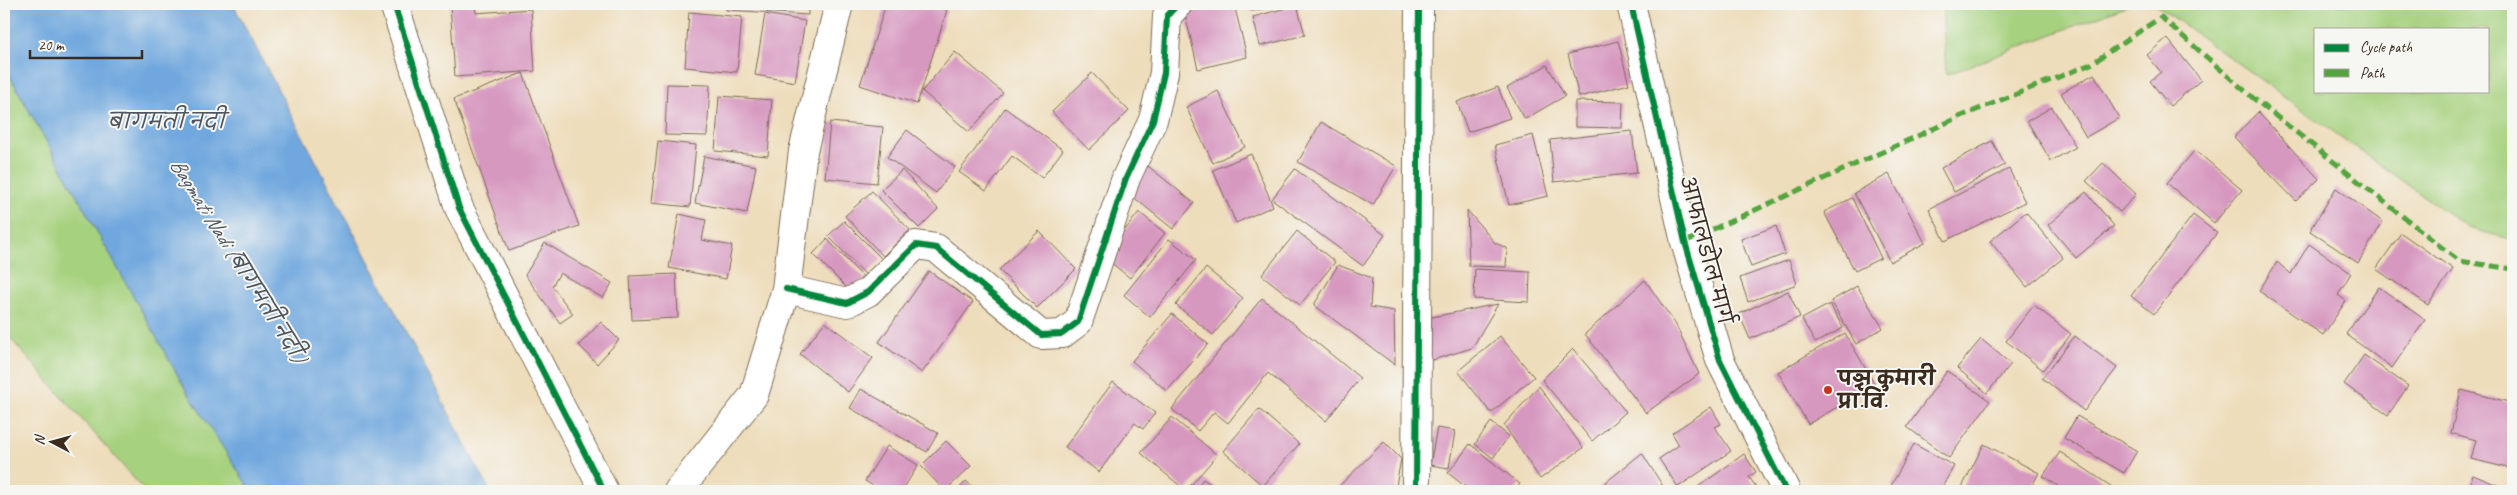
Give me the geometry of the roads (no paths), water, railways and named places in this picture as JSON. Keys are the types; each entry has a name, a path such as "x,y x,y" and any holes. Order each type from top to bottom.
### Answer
{"street":[{"path":"394,4 460,208 604,491"},
{"path":"678,491 754,395 786,290 803,151 840,4"},
{"path":"786,290 847,303 868,292 916,245 936,248 1041,335 1062,334 1078,322 1126,178 1153,120 1164,72 1167,16 1178,4"},
{"path":"1416,491 1419,4"},
{"name":"आफालडोल मार्ग","path":"1631,4 1685,242 1720,360 1786,491"}],"water":[{"name":"बागमती नदी","path":"4,4 233,4 490,491 251,491 186,390 4,66"}],"place":[{"name":"पञ्च कुमारी प्रा.वि.","path":"1828,390"}],"water label":[{"name":"Bagmati Nadi (बागमती नदी)","path":"238,260"}]}
